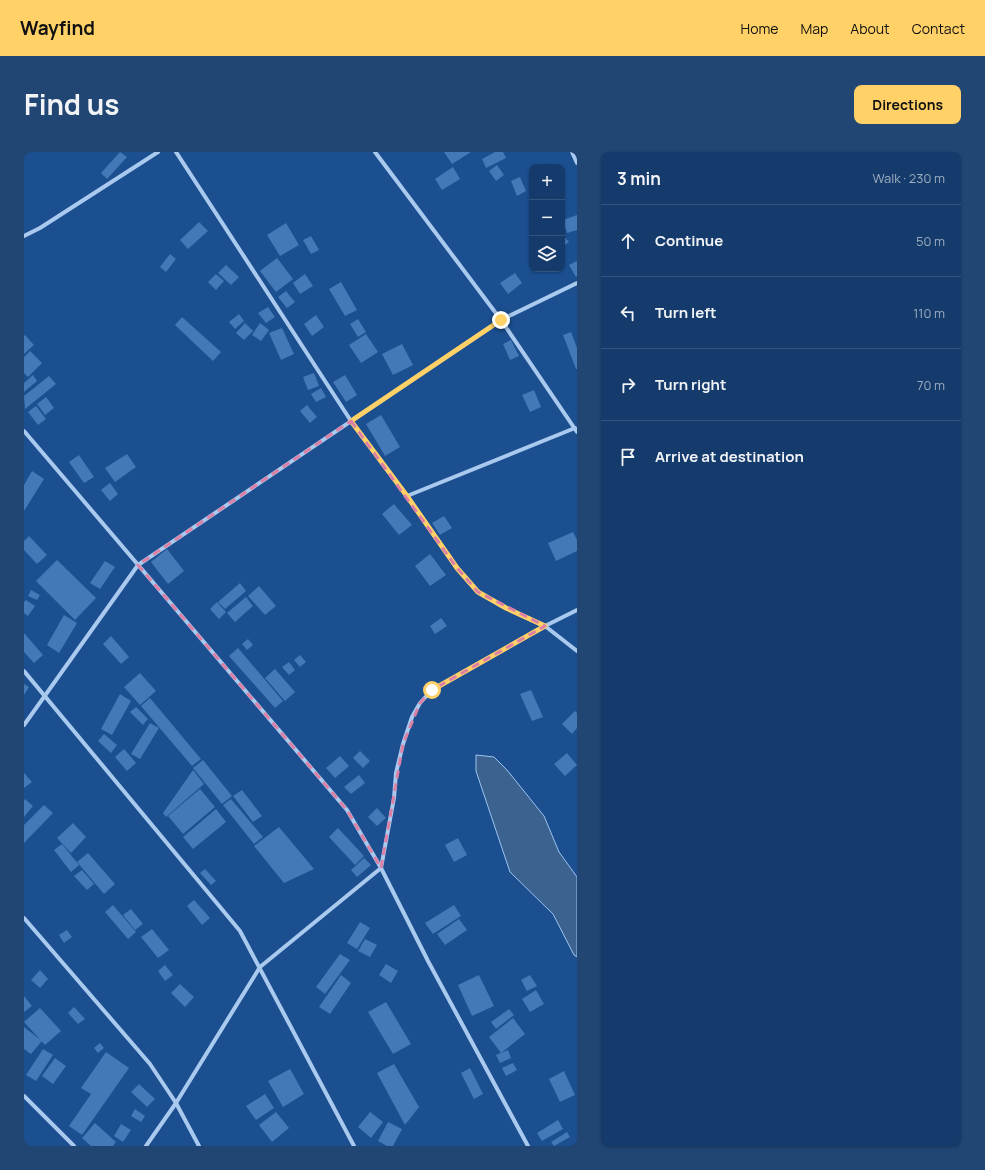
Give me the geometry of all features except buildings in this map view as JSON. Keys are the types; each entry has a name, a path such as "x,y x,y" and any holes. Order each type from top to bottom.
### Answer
{"street":[{"path":"24,236 40,228 158,152"},
{"path":"176,152 351,421 407,496 457,568 478,592 506,608 545,626 577,651"},
{"path":"375,152 501,320 576,429 407,496"},
{"path":"572,152 577,163"},
{"path":"24,725 138,565 501,320 577,283"},
{"path":"24,431 347,810 381,868 428,961 528,1146"},
{"path":"146,1146 176,1103 260,967 381,868 394,798 396,773 403,744 412,717 420,703 432,690 545,626 577,610"},
{"path":"24,671 240,931 354,1146"},
{"path":"24,918 150,1064 176,1103 199,1146"},
{"path":"24,1096 74,1146"}],"highlighted area":[{"path":"351,421 457,568 478,592 545,626 432,690 420,703 403,744 381,868 347,810 138,565"}],"water":[{"path":"476,755 494,757 507,770 544,816 559,852 577,877 577,957 574,955 553,914 510,872 476,771"}],"route":[{"path":"432,690 545,626 506,608 478,592 457,568 407,496 351,421 501,320"}]}
